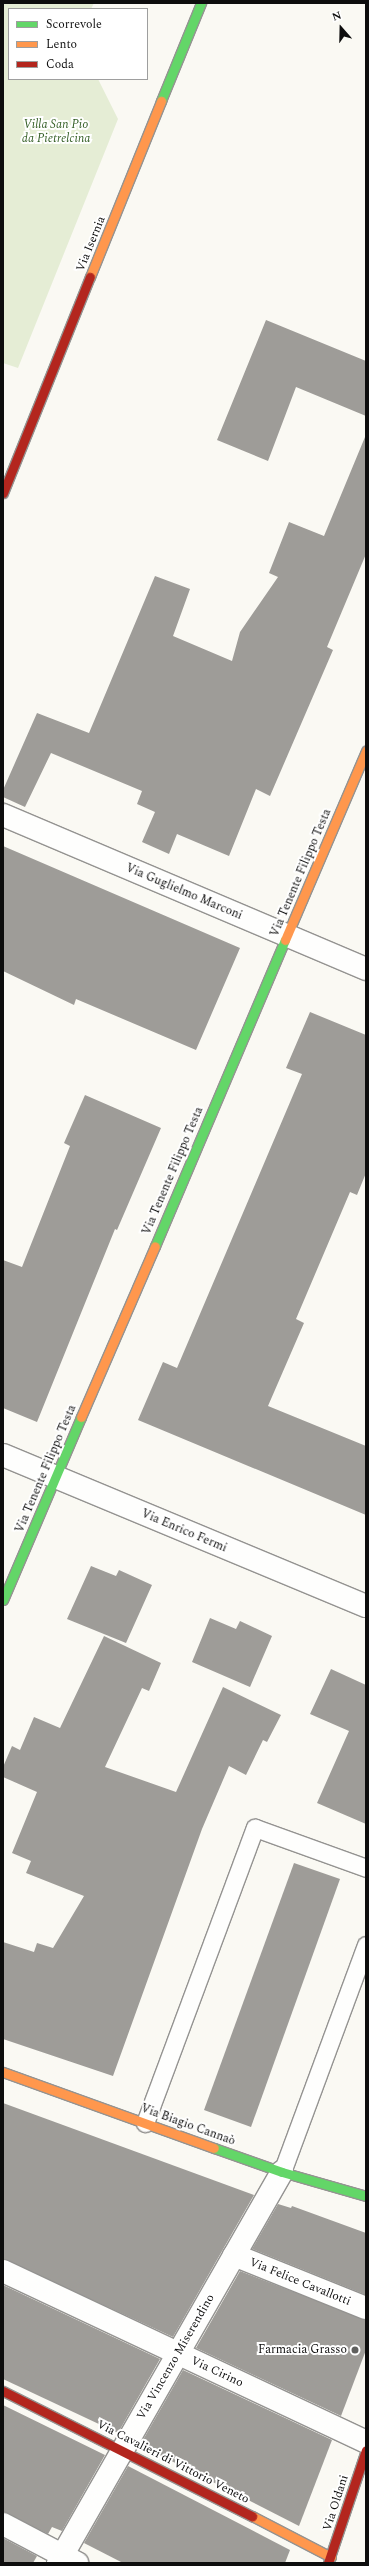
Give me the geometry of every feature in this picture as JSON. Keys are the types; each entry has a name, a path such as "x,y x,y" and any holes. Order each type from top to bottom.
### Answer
{"street":[{"name":"Via Isernia","path":"3,493 201,3"},
{"name":"Via Tenente Filippo Testa","path":"3,1600 366,751"},
{"name":"Via Guglielmo Marconi","path":"3,815 366,969"},
{"name":"Via Enrico Fermi","path":"3,1455 366,1606"},
{"name":"Via Biagio Cannaò","path":"3,2072 282,2172 366,2196"},
{"name":"Via Vincenzo Miserendino","path":"66,2560 123,2449 282,2172"},
{"name":"Via Felice Cavallotti","path":"234,2255 366,2308"},
{"name":"Via Cirino","path":"3,2272 366,2442"},
{"name":"Via Cavalieri di Vittorio Veneto","path":"3,2391 123,2449 329,2560"},
{"name":"Via Oldani","path":"329,2560 366,2450"},
{"path":"3,2524 66,2560"}],"lane":[{"path":"145,2123 256,1828 366,1868"},
{"path":"282,2172 366,1945"}],"green space":[{"name":"Villa San Pio da Pietrelcina","path":"3,3 94,3 92,8 8,8 8,80 98,80 118,119 18,368 3,363"}],"building":[{"path":"266,320 366,361 366,416 296,387 268,461 217,440"},
{"path":"365,437 366,554 327,647 333,650 270,796 256,789 229,856 177,834 169,854 142,842 155,812 137,804 142,791 51,753 25,807 3,797 3,790 37,713 89,733 155,576 190,589 173,636 232,661 240,632 278,577 269,573 289,522 324,536"},
{"path":"3,846 240,948 196,1050 76,999 74,1005 3,971"},
{"path":"310,1012 366,1035 366,1173 357,1195 350,1192 296,1319 304,1323 268,1406 366,1446 366,1515 138,1420 163,1362 177,1368 302,1074 286,1068"},
{"path":"85,1095 161,1128 117,1230 115,1229 37,1422 3,1408 3,1260 22,1267 70,1146 64,1143"},
{"path":"91,1566 116,1576 119,1570 152,1585 126,1643 67,1619"},
{"path":"210,1618 236,1629 240,1621 272,1636 250,1687 192,1662"},
{"path":"104,1636 161,1663 149,1691 142,1688 105,1767 176,1792 223,1687 281,1715 267,1742 263,1740 246,1775 229,1766 202,1829 113,2076 3,2039 3,1942 34,1952 37,1943 53,1948 84,1896 26,1873 31,1861 12,1853 37,1792 3,1777 3,1767 12,1746 20,1750 34,1717 60,1728"},
{"path":"331,1669 366,1685 366,1824 317,1803 349,1731 310,1714"},
{"path":"294,1863 340,1879 251,2127 204,2110"},
{"path":"3,2103 254,2195 173,2337 3,2259"},
{"path":"278,2204 291,2208 292,2206 366,2233 366,2295 252,2249"},
{"path":"240,2271 366,2320 366,2350 341,2416 196,2348"},
{"path":"3,2285 160,2359 118,2433 3,2379"},
{"path":"183,2370 332,2440 299,2526 140,2445"},
{"path":"3,2405 105,2455 62,2531 52,2527 48,2534 3,2512"},
{"path":"128,2466 290,2550 285,2563 123,2563 84,2543"},
{"path":"3,2538 37,2556 33,2563 3,2563"}],"traffic: fast":[{"path":"161,101 201,3"},
{"path":"155,1246 285,940"},
{"path":"3,1600 81,1417"},
{"path":"214,2148 282,2172 366,2196"}],"traffic: slow":[{"path":"90,277 161,101"},
{"path":"285,940 366,751"},
{"path":"81,1417 155,1246"},
{"path":"3,2072 214,2148"},
{"path":"252,2516 331,2557"}],"traffic: jam":[{"path":"3,493 90,277"},
{"path":"3,2391 252,2516"},
{"path":"328,2563 366,2450"}],"place":[{"name":"Farmacia Grasso","path":"355,2350"}]}
